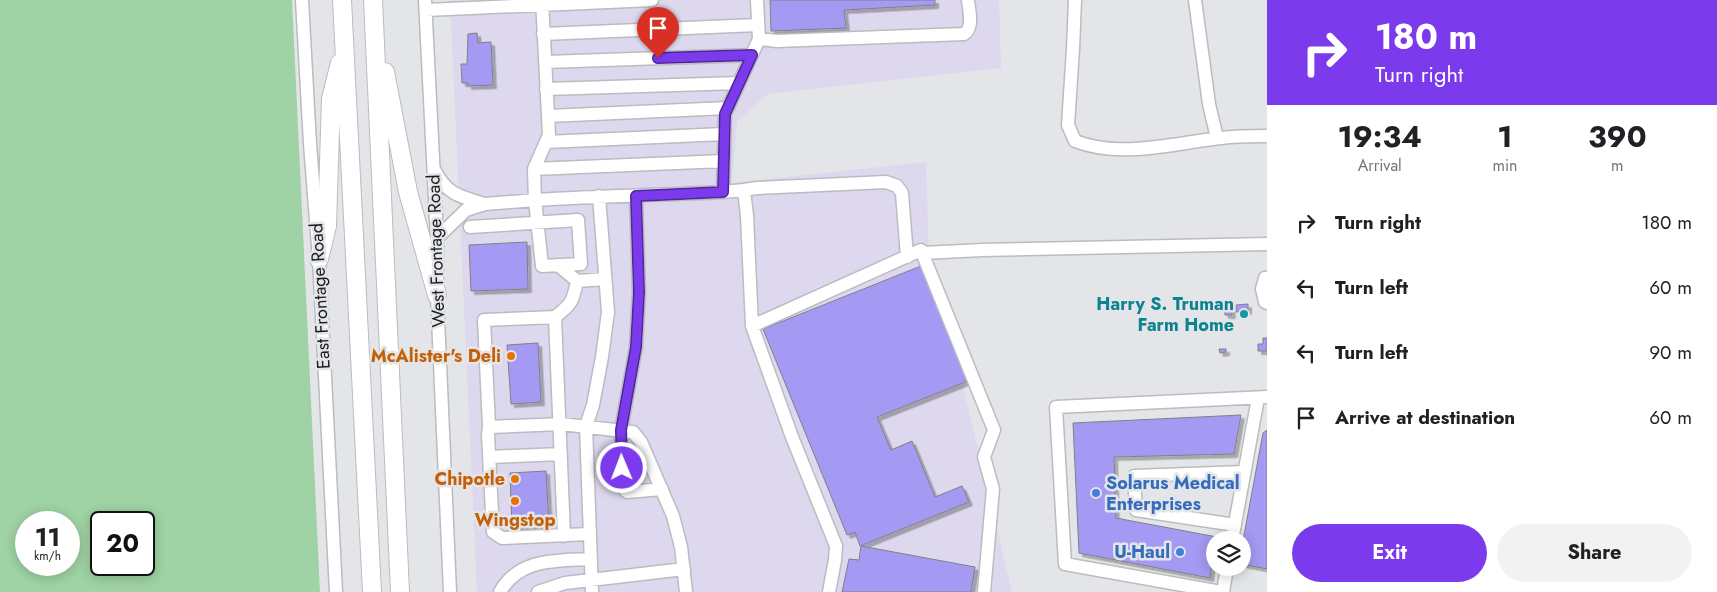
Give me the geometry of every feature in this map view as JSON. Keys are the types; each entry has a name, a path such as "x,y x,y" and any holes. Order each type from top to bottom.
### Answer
{"highway":[{"path":"342,0 372,592"},
{"path":"373,0 400,592"},
{"path":"374,26 408,192 437,295"},
{"path":"318,259 326,226 331,99 344,43"}],"street":[{"name":"East Frontage Road","path":"302,0 336,592"},
{"path":"425,5 652,0"},
{"path":"723,192 725,114 758,39 757,0"},
{"path":"758,39 777,41 964,34 968,32 970,27 968,0"},
{"path":"1075,0 1074,49 1068,125 1076,141 1092,148 1123,150 1217,138 1267,136"},
{"path":"1195,0 1209,104 1217,138"},
{"path":"470,227 537,222 578,220 581,264 542,266 537,222 535,200 534,169 549,135 542,2"},
{"name":"West Frontage Road","path":"425,5 437,238 437,295 450,592"},
{"path":"543,34 758,25"},
{"path":"545,62 752,55"},
{"path":"546,89 739,83"},
{"path":"548,116 728,108"},
{"path":"546,142 724,134"},
{"path":"534,169 724,161"},
{"path":"433,166 440,182 453,194 485,204"},
{"path":"437,238 466,210 485,204 599,196 723,192 757,188 886,182 897,186 902,193 906,257"},
{"path":"744,190 752,326 792,437 836,546 829,592"},
{"path":"591,586 586,426 593,405 608,312 599,196"},
{"path":"636,196 639,292 636,342 621,430 622,488 627,492 662,489"},
{"path":"752,326 921,250 922,253 1267,244"},
{"path":"922,253 994,430 984,457 993,489 984,592"},
{"path":"558,265 576,281 605,279"},
{"path":"1267,278 1265,278 1262,289 1265,302 1267,303"},
{"path":"576,281 573,298 568,306 555,317 484,320 489,457 493,532 502,538 589,534"},
{"path":"555,317 564,536"},
{"path":"1225,576 1222,592 1065,564 1056,407 1262,397 1244,472 1234,531"},
{"path":"489,428 560,424 633,432 641,442 674,516 681,547 686,592"},
{"path":"489,457 561,454"},
{"path":"1235,525 1136,510 1134,476 1244,472"},
{"path":"500,592 512,576 527,566 543,562 590,559"},
{"path":"538,592 565,583 591,586 684,569"}],"shaded area":[{"path":"450,0 999,0 1001,68 768,94 737,121 732,183 926,162 929,258 937,277 1012,592 477,592"}],"green space":[{"path":"0,0 292,0 320,592 0,592"}],"building":[{"path":"770,0 935,0 935,5 844,10 846,28 771,31"},
{"path":"477,33 478,43 491,42 493,85 468,86 468,83 462,83 461,64 467,64 468,34"},
{"path":"527,242 528,289 471,291 469,245"},
{"path":"921,266 968,381 877,417 891,450 912,441 935,497 962,486 969,502 860,546 855,532 847,535 763,329"},
{"path":"1231,303 1232,315 1225,315 1224,304"},
{"path":"1248,304 1248,311 1236,312 1236,305"},
{"path":"1263,338 1267,338 1267,351 1258,351 1258,344 1263,344"},
{"path":"538,343 541,402 511,404 507,345"},
{"path":"1219,349 1226,349 1226,352 1220,353"},
{"path":"1241,415 1234,454 1114,457 1116,518 1206,535 1206,576 1210,576 1210,578 1079,553 1073,423"},
{"path":"1267,430 1267,569 1251,566 1251,531 1245,531 1263,433"},
{"path":"546,471 549,525 512,527 510,473"},
{"path":"861,546 975,567 971,592 842,592 849,559 859,560"}],"place":[{"name":"Harry S. Truman Farm Home","path":"1244,314"},
{"name":"McAlister's Deli","path":"511,356"},
{"name":"Chipotle","path":"515,479"},
{"name":"Solarus Medical Enterprises","path":"1096,493"},
{"name":"Wingstop","path":"515,501"},
{"name":"U-Haul","path":"1180,552"}],"route":[{"path":"622,468 621,430 636,347 639,292 636,196 723,192 725,114 752,55 658,58"}]}
